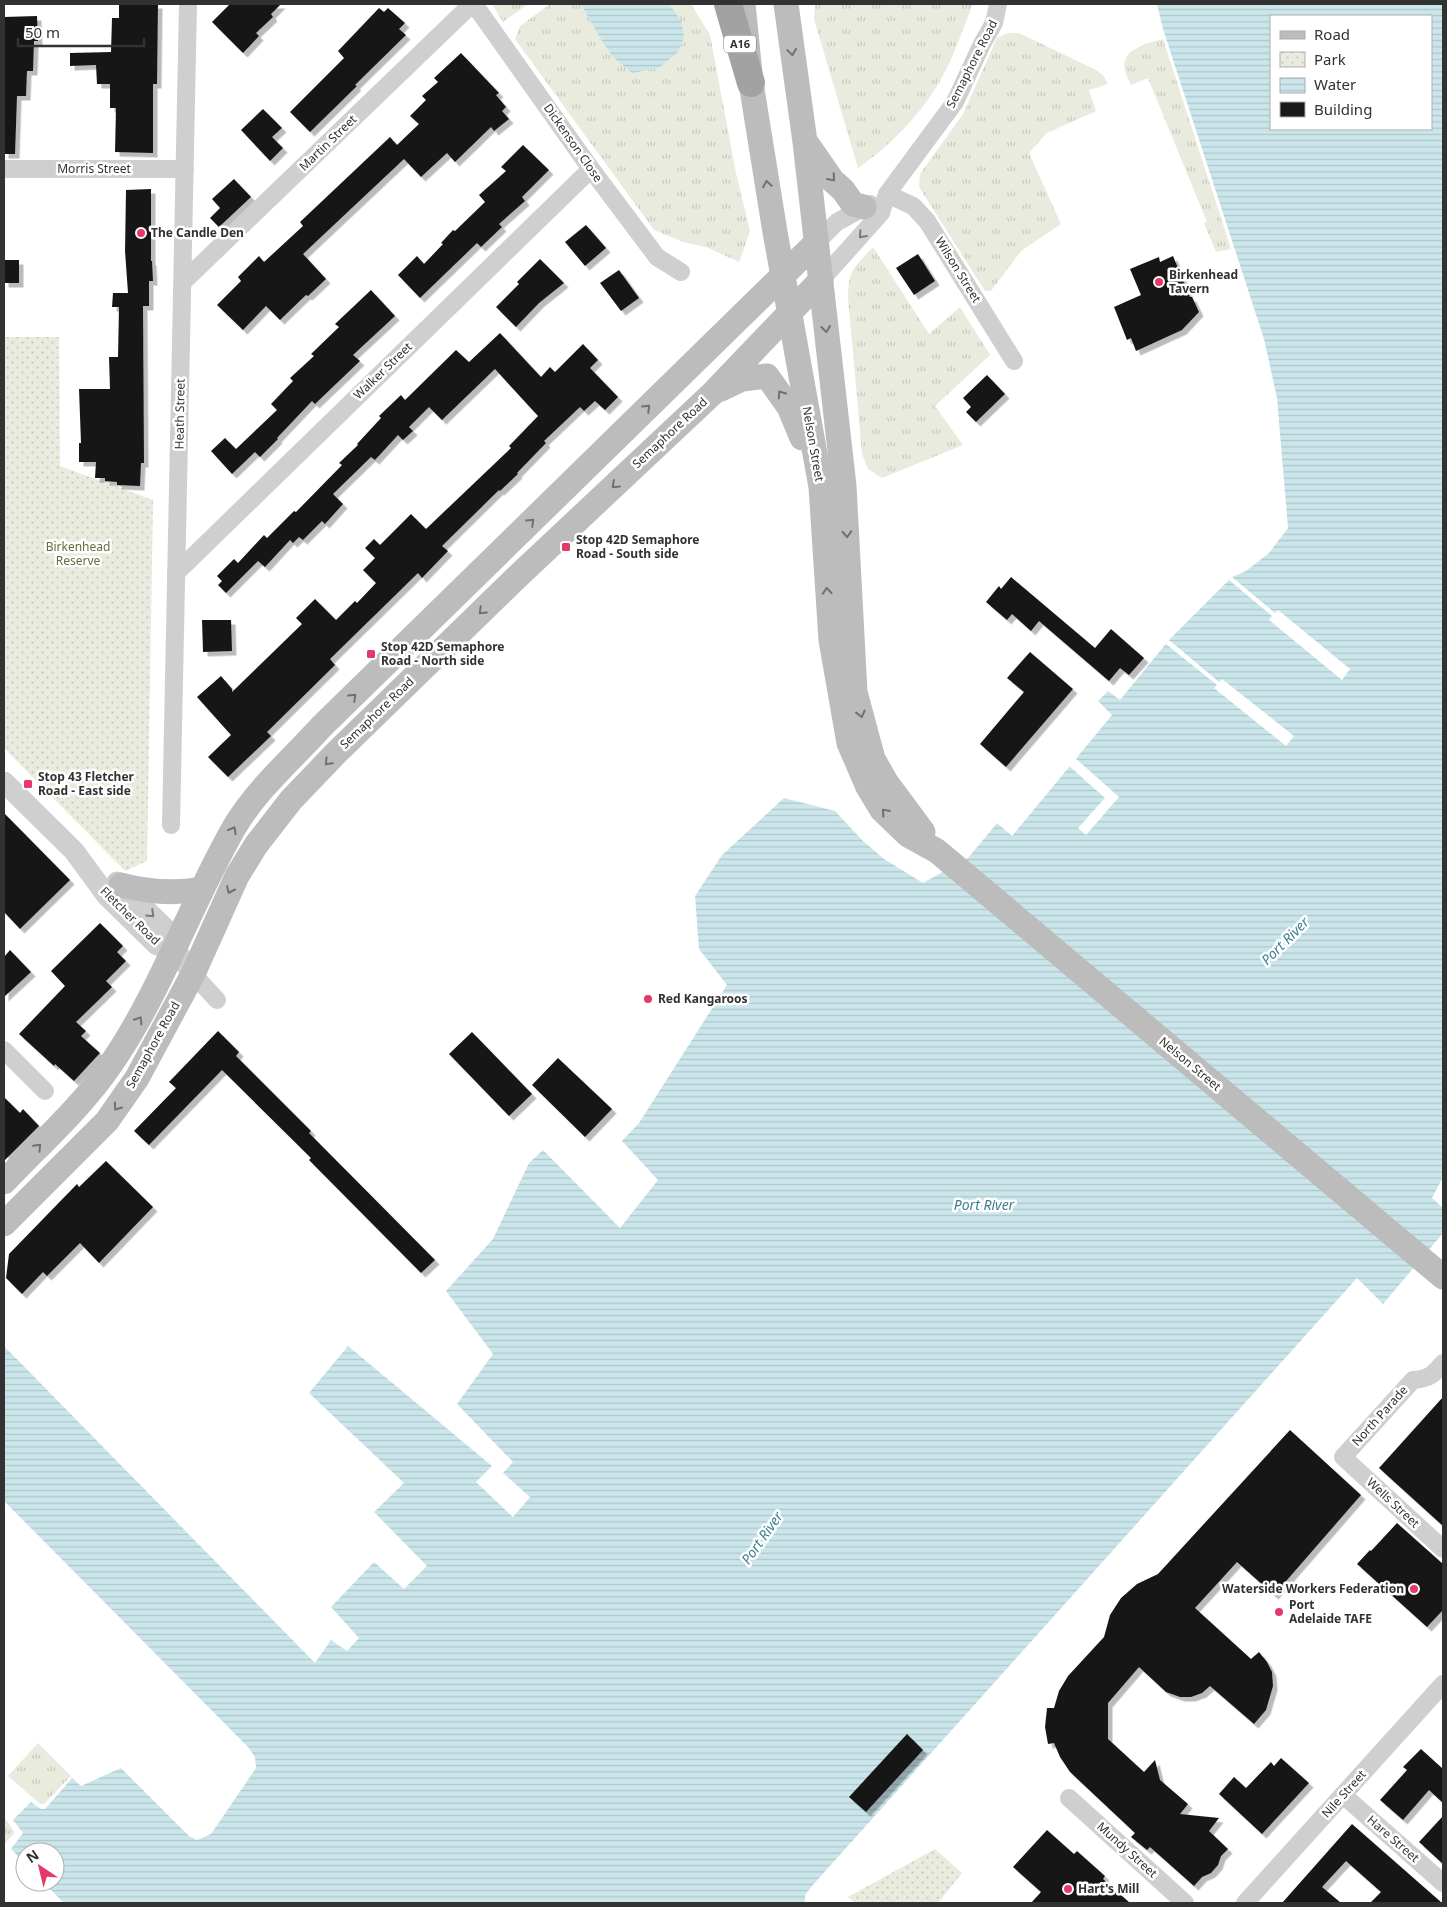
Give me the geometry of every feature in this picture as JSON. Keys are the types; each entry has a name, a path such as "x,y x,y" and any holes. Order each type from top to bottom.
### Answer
{"highway":[{"name":"A16","path":"728,4 751,83"}],"main road":[{"name":"Nelson Street","path":"743,4 751,83 821,487 830,640 849,743 868,787 882,810 908,835 937,852 1436,1271"},
{"name":"Nelson Street","path":"786,4 805,142 844,486 855,692 873,759 886,782 937,852"},
{"path":"805,142 832,180 843,190 853,204 864,207"},
{"name":"Semaphore Road","path":"4,1182 78,1105 110,1065 148,1005 202,889 236,824 261,791 322,726 816,242"},
{"name":"Semaphore Road","path":"4,1224 107,1121 137,1078 193,974 237,876 256,845 291,800 336,753 517,577 714,392 820,280"},
{"path":"714,392 742,379 767,376 789,407 821,487"},
{"path":"121,884 139,889 182,893 202,889"}],"street":[{"name":"Heath Street","path":"171,825 188,4"},
{"name":"Dickenson Close","path":"473,4 656,257 681,272"},
{"name":"Martin Street","path":"183,282 473,4"},
{"name":"Semaphore Road","path":"820,280 881,213 888,194 955,102 994,23 998,4"},
{"name":"Morris Street","path":"4,169 185,169"},
{"name":"Walker Street","path":"176,573 591,169"},
{"name":"Semaphore Road","path":"816,242 838,222 888,194"},
{"name":"Wilson Street","path":"888,194 913,206 927,221 1014,361"},
{"name":"Fletcher Road","path":"4,782 74,851 107,896 157,945 174,948"},
{"name":"Fletcher Road","path":"74,851 121,884 170,933 174,948 193,974"},
{"path":"193,974 217,1000"},
{"path":"4,1050 45,1091"},
{"name":"North Parade","path":"1343,1457 1413,1380 1426,1379 1435,1373 1443,1363"},
{"name":"Wells Street","path":"1343,1457 1443,1549"},
{"name":"Nile Street","path":"1245,1903 1443,1684"},
{"name":"Hare Street","path":"1343,1795 1443,1883"},
{"name":"Mundy Street","path":"1069,1798 1186,1903"}],"green space":[{"path":"492,4 528,4 503,22"},
{"path":"550,4 691,4 710,35 736,173 750,231 739,262 706,247 683,242 654,230 515,39 520,26"},
{"path":"815,4 973,4 949,64 928,100 896,137 858,168 814,19"},
{"path":"1008,33 1019,33 1096,70 1103,75 1108,84 1089,90 1096,111 1047,133 1029,153 1061,224 1021,251 991,291 985,291 919,187 920,174 963,114 997,38"},
{"path":"1163,39 1231,249 1216,252 1204,223 1207,222 1148,78 1131,85 1125,73 1125,63 1131,52 1144,45"},
{"path":"873,247 929,334 960,307 990,355 935,406 963,445 882,478 868,469 862,454 848,297 851,274 857,264"},
{"name":"Birkenhead Reserve","path":"4,337 59,337 60,466 153,500 147,861 125,871 4,748"},
{"path":"38,1743 71,1776 44,1804 40,1804 8,1776"},
{"path":"4,1817 14,1831 14,1834 4,1844"},
{"path":"935,1849 962,1873 938,1903 855,1903 848,1897"}],"water":[{"path":"581,4 669,4 681,21 684,37 678,52 659,68 632,73 613,57"},
{"name":"Port River","path":"1157,4 1443,4 1443,1177 1432,1198 1443,1208 1443,1233 1383,1304 1357,1278 812,1886 805,1895 805,1903 64,1903 53,1892 65,1892 65,1842 16,1842 23,1833 13,1820 31,1802 41,1809 45,1809 72,1778 81,1786 121,1768 189,1836 197,1840 211,1834 256,1768 255,1757 248,1747 4,1501 4,1346 315,1663 331,1640 347,1651 359,1638 331,1607 374,1562 404,1589 427,1566 374,1512 404,1483 309,1393 348,1346 492,1466 476,1482 513,1517 530,1497 503,1473 513,1462 457,1404 493,1354 446,1291 493,1239 529,1163 543,1150 620,1228 658,1180 622,1141 639,1123 727,985 699,949 695,896 722,855 784,798 835,811 862,840 884,859 923,883 968,858 997,823 1012,836 1112,715 1098,701 1108,691 1120,700 1169,640 1232,577 1246,571 1269,553 1288,528 1277,398 1264,339 1163,29"},
{"name":"Port River","path":"15,1844 15,1853 11,1849"}],"pier":[{"path":"1232,577 1275,613 1278,610 1350,669 1342,680 1269,620 1272,616 1229,580"},
{"path":"1169,640 1219,682 1222,679 1294,736 1286,746 1214,688 1217,685 1166,644"},
{"path":"1074,757 1119,797 1086,835 1078,828 1105,798 1068,765"}],"building":[{"path":"119,4 158,4 157,84 153,84 153,153 115,152 116,108 110,108 110,84 97,84 96,65 70,66 70,53 111,52 112,18 119,18"},
{"path":"230,4 281,4 271,14 273,17 256,33 259,36 243,53 212,22"},
{"path":"379,8 384,12 388,8 405,23 399,29 406,35 310,132 290,112 344,58 338,51"},
{"path":"37,16 38,41 34,41 33,71 27,71 26,96 17,96 15,154 4,154 4,17"},
{"path":"461,53 499,93 496,95 506,107 502,111 509,119 494,131 491,127 455,162 447,153 421,177 404,159 303,254 326,279 280,320 266,306 243,330 217,305 241,281 238,277 259,256 264,262 303,226 300,222 390,137 397,145 419,124 410,116 426,100 422,96 438,82 434,78"},
{"path":"263,109 282,128 272,137 283,148 270,161 241,130"},
{"path":"523,145 549,170 522,197 525,201 499,224 502,227 481,247 477,243 420,298 398,275 417,256 424,264 453,230 455,231 485,202 479,195 506,171 501,167"},
{"path":"234,179 251,197 219,227 210,218 220,208 212,199"},
{"path":"151,189 151,261 153,281 149,281 149,306 143,306 144,463 141,463 140,486 117,485 117,482 105,481 105,478 95,478 96,462 79,462 79,443 81,443 79,389 110,389 109,357 118,357 119,307 112,307 113,293 128,293 125,251 126,190"},
{"path":"586,225 606,248 585,266 565,242"},
{"path":"918,254 935,281 914,295 896,268"},
{"path":"1173,256 1190,297 1192,297 1199,312 1182,330 1136,351 1131,338 1127,340 1114,307 1141,295 1130,269 1159,257 1160,262"},
{"path":"540,259 564,283 539,303 516,327 496,307"},
{"path":"4,260 19,260 19,283 4,283"},
{"path":"619,270 639,298 621,311 600,283"},
{"path":"371,290 395,316 353,355 360,361 315,404 312,401 260,457 255,452 232,474 211,451 225,438 236,449 277,410 271,404 293,381 290,378 314,356 311,354 339,327 335,324"},
{"path":"500,333 541,377 550,367 555,372 583,344 598,360 590,368 618,397 605,410 595,401 584,411 580,407 544,441 546,443 518,474 442,546 448,551 422,578 418,573 330,659 335,665 267,732 271,736 228,777 208,757 231,735 197,697 221,676 232,689 232,692 302,624 296,618 315,599 336,620 355,601 357,603 376,583 363,570 375,558 365,548 374,539 380,545 411,514 426,529 511,448 509,446 538,416 495,369 442,420 429,407 409,427 413,431 403,440 398,435 375,460 371,457 333,494 343,504 325,524 322,521 303,540 299,537 293,543 290,540 265,567 258,561 226,593 218,585 222,581 217,576 234,559 238,563 264,535 267,538 294,511 296,512 342,465 339,463 358,445 381,418 379,416 401,395 405,400 456,350 469,362"},
{"path":"987,375 1005,394 976,422 966,412 971,407 963,398"},
{"path":"1011,577 1095,648 1111,629 1144,658 1129,675 1120,668 1109,681 1039,621 1031,631 1012,614 1007,620 986,602 999,586 1001,589"},
{"path":"202,620 231,620 232,651 203,652"},
{"path":"1030,652 1073,689 1006,767 980,744 1024,692 1007,678"},
{"path":"4,813 70,880 20,929 4,912"},
{"path":"100,923 123,946 117,952 126,961 106,981 112,987 76,1022 86,1031 81,1036 100,1053 74,1081 55,1064 54,1066 19,1034 65,986 51,971"},
{"path":"10,950 31,972 4,997 4,957"},
{"path":"218,1031 239,1052 236,1056 311,1131 309,1133 435,1260 421,1273 309,1160 311,1158 222,1070 149,1145 134,1131 176,1088 169,1082"},
{"path":"472,1032 532,1094 509,1116 449,1054"},
{"path":"558,1058 612,1109 585,1137 532,1085"},
{"path":"4,1097 20,1113 23,1109 39,1126 4,1161"},
{"path":"106,1161 153,1207 99,1263 80,1243 47,1276 43,1272 22,1294 6,1278 9,1254 77,1184 79,1187"},
{"path":"1443,1397 1443,1526 1379,1468"},
{"path":"1290,1430 1361,1495 1274,1595 1237,1562 1195,1608 1251,1659 1259,1652 1267,1662 1272,1672 1273,1686 1266,1710 1254,1724 1210,1686 1202,1693 1191,1697 1180,1697 1166,1692 1139,1667 1108,1703 1108,1739 1144,1772 1155,1760 1160,1780 1188,1804 1180,1814 1219,1818 1209,1831 1228,1849 1221,1856 1218,1865 1211,1873 1202,1877 1194,1886 1150,1847 1147,1850 1131,1837 1135,1833 1070,1772 1060,1757 1054,1743 1048,1744 1045,1727 1047,1708 1054,1708 1059,1691 1068,1676 1104,1637 1110,1615 1121,1598 1137,1584 1158,1574"},
{"name":"Waterside Workers Federation","path":"1397,1523 1443,1564 1443,1610 1427,1627 1357,1564"},
{"path":"907,1734 923,1750 866,1812 849,1797"},
{"path":"1421,1749 1443,1769 1443,1803 1429,1790 1403,1820 1380,1800 1407,1770 1403,1767"},
{"path":"1281,1758 1309,1783 1262,1834 1219,1794 1234,1777 1246,1788 1271,1762 1274,1766"},
{"path":"1443,1816 1443,1864 1419,1842"},
{"path":"1352,1824 1442,1903 1370,1903 1381,1892 1346,1861 1322,1887 1341,1903 1282,1903"},
{"path":"1047,1830 1074,1854 1077,1851 1105,1876 1103,1879 1130,1903 1031,1903 1041,1892 1013,1867"}],"place":[{"name":"The Candle Den","path":"141,233"},
{"name":"Birkenhead Tavern","path":"1159,282"},
{"name":"Stop 42D Semaphore Road - South side","path":"566,547"},
{"name":"Stop 42D Semaphore Road - North side","path":"371,654"},
{"name":"Stop 43 Fletcher Road - East side","path":"28,784"},
{"name":"Red Kangaroos","path":"648,999"},
{"name":"Waterside Workers Federation","path":"1414,1589"},
{"name":"Port Adelaide TAFE","path":"1279,1612"},
{"name":"Hart's Mill","path":"1068,1889"}]}
